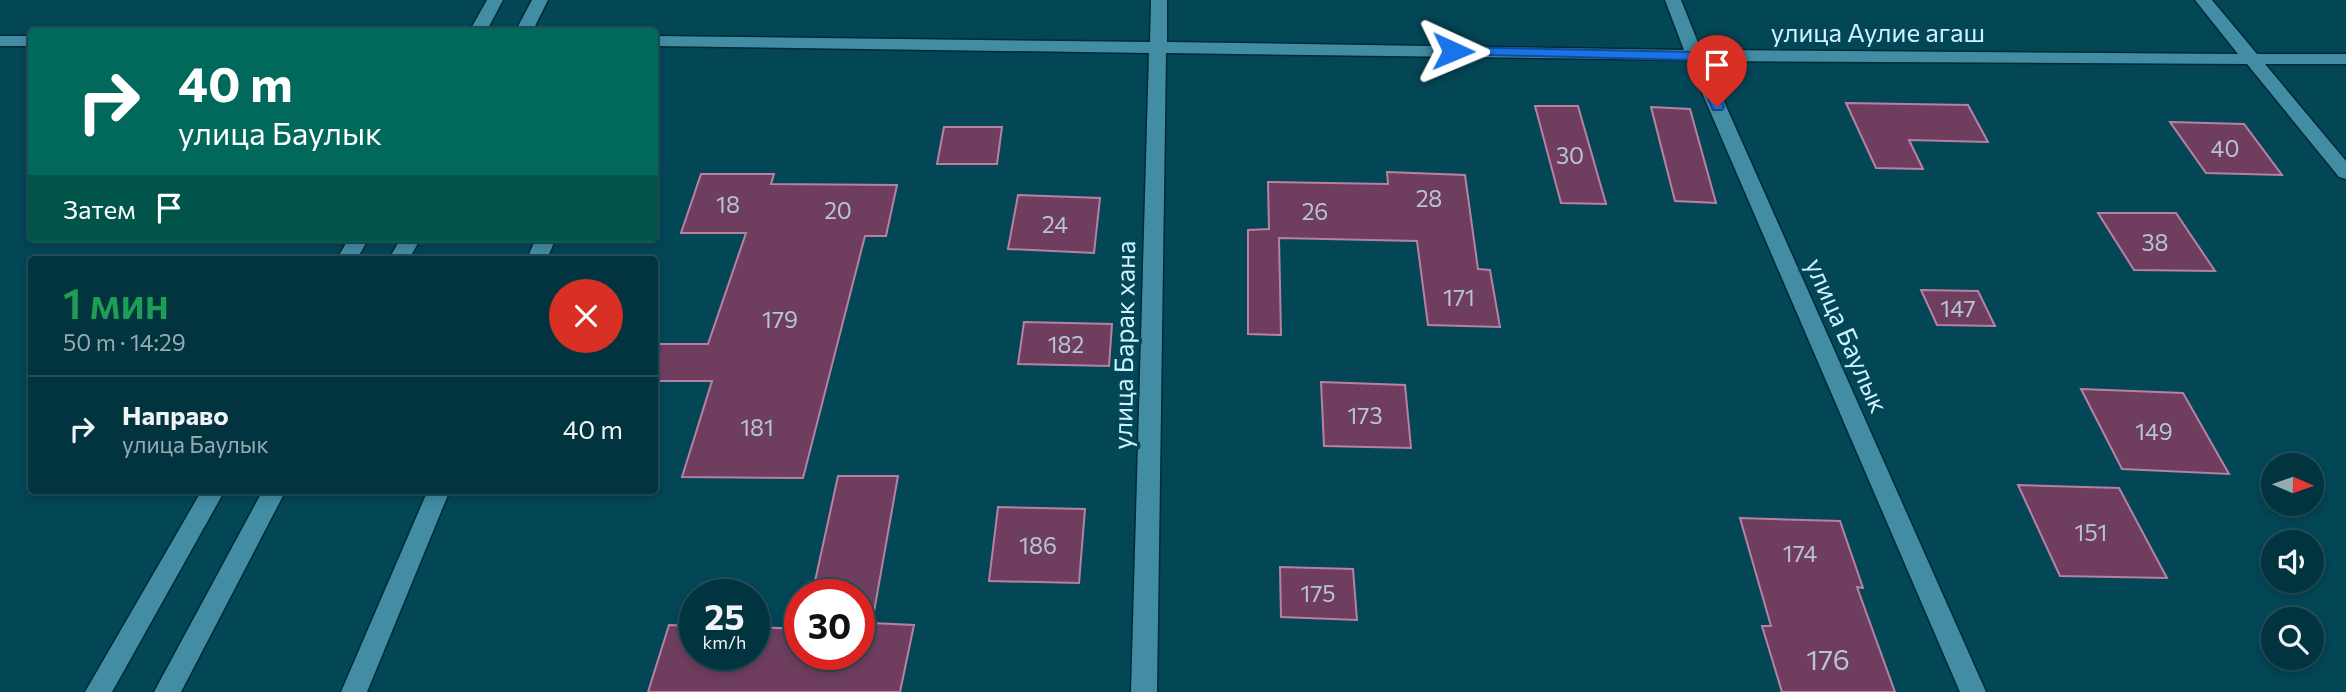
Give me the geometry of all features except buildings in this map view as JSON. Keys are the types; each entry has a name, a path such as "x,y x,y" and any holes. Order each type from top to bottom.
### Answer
{"street":[{"path":"479,28 495,0"},
{"path":"525,28 540,0"},
{"name":"улица Барак хана","path":"1144,692 1159,0"},
{"name":"улица Баулык","path":"1673,0 1973,692"},
{"path":"2203,0 2346,173"},
{"path":"0,41 28,40"},
{"name":"улица Аулие агаш","path":"658,41 1158,45 1695,56 2346,59"},
{"path":"98,692 212,494"},
{"path":"167,692 273,494"},
{"path":"354,692 437,494"}],"route":[{"path":"1453,51 1695,56 1717,107"}]}
